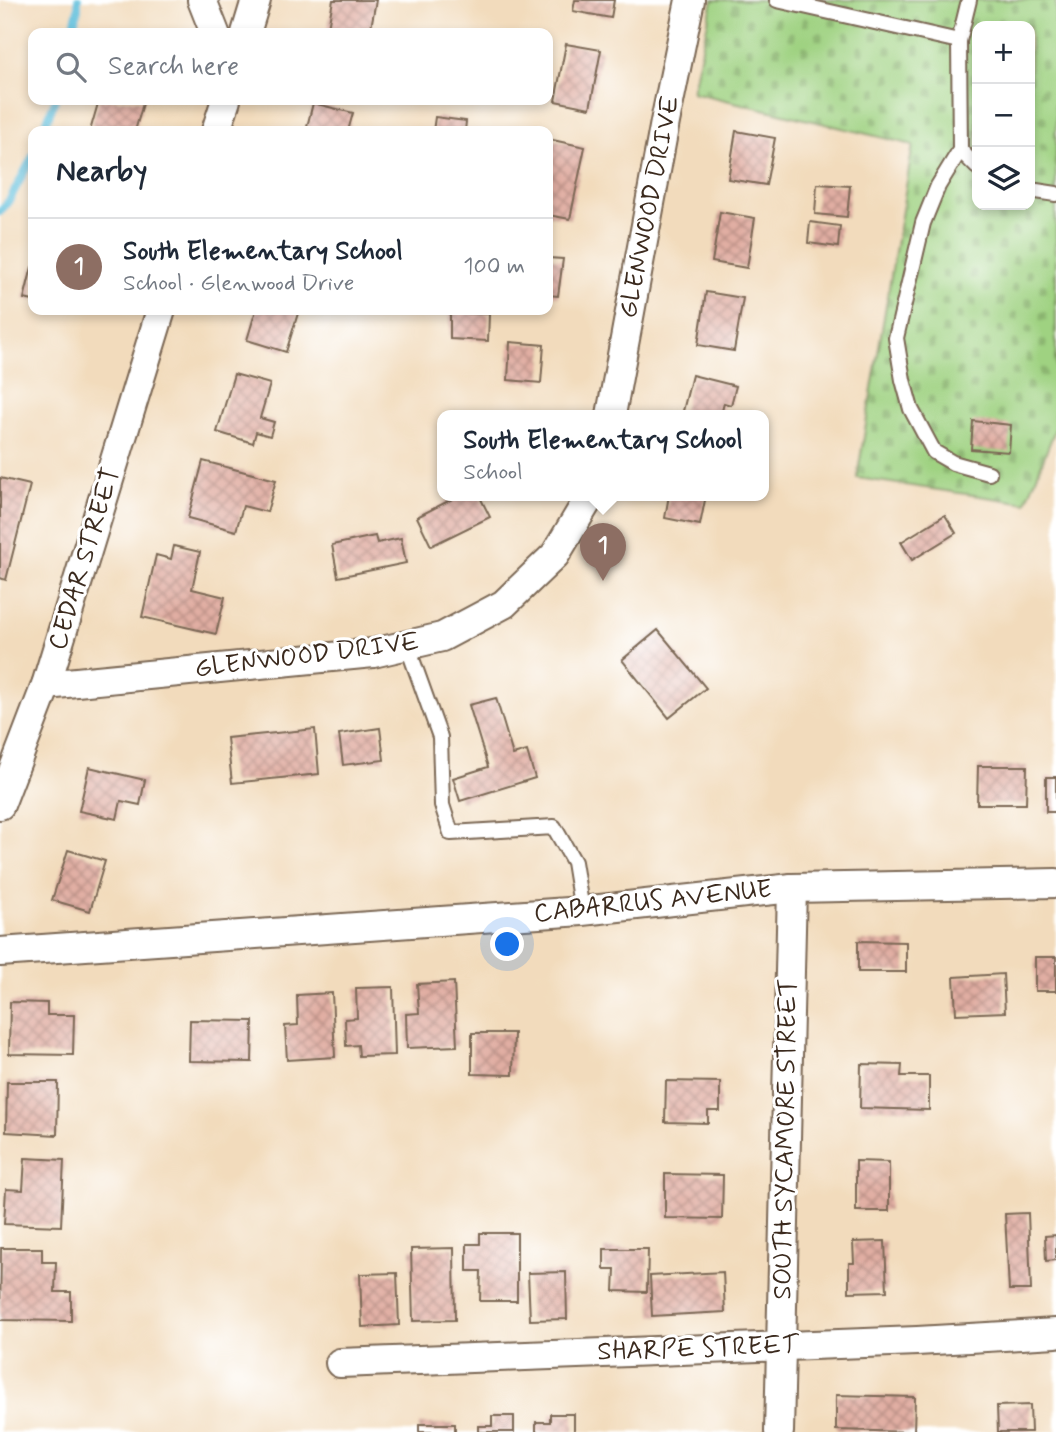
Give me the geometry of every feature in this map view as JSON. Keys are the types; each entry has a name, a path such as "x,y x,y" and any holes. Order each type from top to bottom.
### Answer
{"street":[{"path":"202,0 213,28"},
{"path":"248,28 256,0"},
{"name":"GLENWOOD DRIVE","path":"612,410 690,0"},
{"path":"218,126 224,105"},
{"name":"CEDAR STREET","path":"0,805 46,685 160,315"},
{"name":"GLENWOOD DRIVE","path":"46,685 373,653 442,637 504,604 555,555 587,501"},
{"name":"CABARRUS AVENUE","path":"0,952 582,911 792,888 1056,883"},
{"name":"SOUTH SYCAMORE STREET","path":"779,1432 792,888"},
{"name":"SHARPE STREET","path":"341,1363 1056,1333"}],"lane":[{"path":"777,0 960,41"},
{"path":"969,0 960,41 960,150 938,186 923,223 896,338 911,409 934,452 953,463 989,473"},
{"path":"960,150 972,162"},
{"path":"1035,191 1056,194"},
{"path":"407,645 440,737 442,805 451,833 554,827 574,862 582,911"}],"green space":[{"path":"713,0 1056,0 1056,427 1026,503 857,478 913,145 692,92"}],"building":[{"path":"333,0 376,0 371,28 328,28"},
{"path":"575,0 614,0 611,18 573,11"},
{"path":"566,44 601,50 590,108 555,101"},
{"path":"98,105 143,105 136,126 91,126"},
{"path":"312,105 353,113 349,126 307,126"},
{"path":"435,117 466,121 466,126 434,126"},
{"path":"736,131 775,138 766,185 728,179"},
{"path":"553,140 585,147 570,219 553,216"},
{"path":"817,184 850,186 847,217 815,214"},
{"path":"720,212 755,218 747,268 712,262"},
{"path":"810,222 840,226 838,247 808,243"},
{"path":"553,258 563,259 558,296 553,296"},
{"path":"28,283 28,300 24,299"},
{"path":"706,292 743,298 734,351 698,345"},
{"path":"254,315 297,315 286,352 247,340"},
{"path":"450,315 489,315 488,341 450,339"},
{"path":"510,342 544,345 541,383 508,380"},
{"path":"234,374 270,384 260,418 274,422 270,436 256,432 253,443 217,432"},
{"path":"692,375 736,386 731,405 724,403 722,410 683,410"},
{"path":"973,421 1011,425 1009,452 971,449"},
{"path":"203,461 276,480 267,512 243,506 236,531 188,518"},
{"path":"0,478 30,485 6,580 0,578"},
{"path":"448,501 482,501 490,517 431,546 417,517"},
{"path":"668,501 705,501 700,525 665,518"},
{"path":"945,515 956,533 912,560 901,542"},
{"path":"375,536 377,543 401,538 406,563 338,577 332,545"},
{"path":"174,546 200,552 192,589 225,597 216,634 142,617 156,555 171,559"},
{"path":"658,630 706,688 669,718 622,660"},
{"path":"496,698 513,755 527,751 535,778 460,801 453,778 488,767 469,705"},
{"path":"380,728 384,760 343,765 339,734"},
{"path":"315,729 319,774 232,783 227,738"},
{"path":"978,766 1027,766 1026,804 977,804"},
{"path":"89,767 145,780 140,805 121,801 117,819 79,811"},
{"path":"1046,777 1056,777 1056,812 1046,812"},
{"path":"68,850 105,861 90,911 52,900"},
{"path":"858,941 906,942 906,972 858,972"},
{"path":"1035,957 1056,957 1056,991 1035,991"},
{"path":"1003,974 1005,1012 956,1014 954,977"},
{"path":"454,982 457,1046 407,1048 406,1014 419,1013 417,984"},
{"path":"393,987 395,1055 359,1056 358,1045 346,1046 345,1019 357,1018 356,988"},
{"path":"332,993 335,1057 287,1060 285,1026 298,1025 297,995"},
{"path":"10,1002 47,1003 47,1015 74,1015 73,1055 9,1054"},
{"path":"190,1020 253,1021 252,1062 189,1061"},
{"path":"472,1033 514,1033 513,1075 472,1074"},
{"path":"861,1064 902,1065 901,1076 929,1076 929,1110 860,1108"},
{"path":"666,1081 720,1082 720,1111 708,1111 708,1123 665,1122"},
{"path":"7,1082 58,1082 57,1135 6,1132"},
{"path":"25,1158 64,1160 61,1226 4,1224 6,1189 23,1190"},
{"path":"856,1161 889,1162 889,1211 856,1211"},
{"path":"665,1174 723,1175 722,1219 665,1218"},
{"path":"1028,1213 1031,1290 1009,1290 1005,1214"},
{"path":"480,1233 517,1233 517,1301 480,1301 481,1271 467,1271 467,1244 480,1244"},
{"path":"1056,1235 1056,1260 1046,1261 1045,1236"},
{"path":"885,1241 887,1291 849,1292 849,1263 854,1263 853,1242"},
{"path":"1,1248 42,1248 42,1262 56,1262 55,1292 71,1292 71,1321 0,1320"},
{"path":"454,1248 455,1320 413,1321 411,1249"},
{"path":"604,1249 648,1249 647,1292 614,1291 615,1269 604,1269"},
{"path":"566,1272 567,1319 530,1320 528,1273"},
{"path":"723,1272 725,1312 652,1316 650,1276"},
{"path":"397,1273 399,1325 362,1327 360,1274"},
{"path":"836,1395 915,1397 914,1432 836,1430"},
{"path":"1030,1405 1031,1432 998,1432 997,1406"},
{"path":"550,1414 574,1414 574,1432 536,1432 536,1422 550,1422"},
{"path":"492,1416 514,1416 514,1432 478,1432 478,1426 492,1426"},
{"path":"419,1424 455,1424 455,1432 419,1432"}],"waterway":[{"path":"73,28 78,0"},
{"path":"45,126 53,105"},
{"path":"0,212 28,165"}],"place":[{"name":"South Elementary School","path":"603,581"}]}
